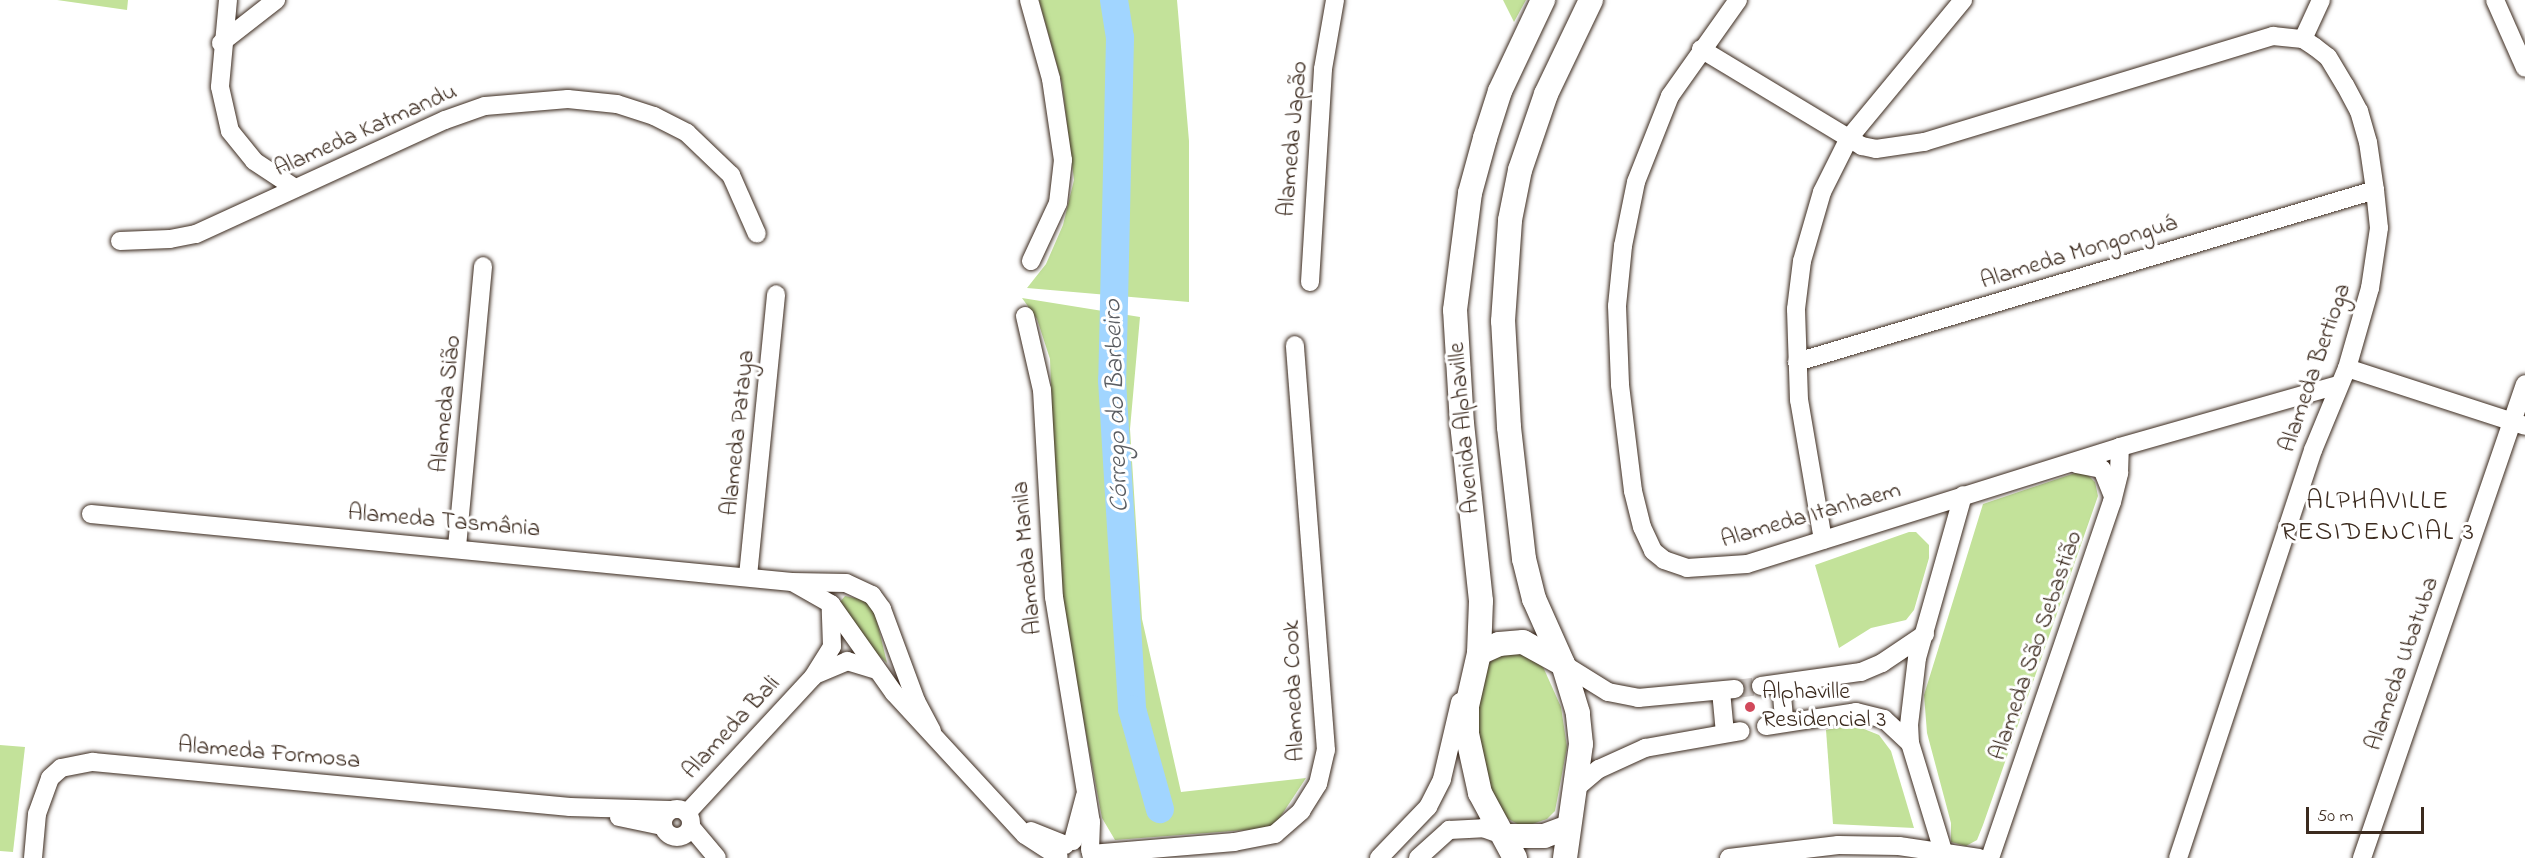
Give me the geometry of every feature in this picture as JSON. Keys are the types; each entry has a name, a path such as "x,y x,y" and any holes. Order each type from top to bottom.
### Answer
{"main road":[{"name":"Avenida Alphaville","path":"1515,858 1480,793 1467,734 1467,706 1479,653 1481,601 1457,369 1455,310 1460,251 1470,194 1500,92 1543,0"},
{"name":"Avenida Alphaville","path":"1565,858 1566,828 1576,788 1581,744 1578,713 1563,664 1547,636 1524,559 1509,427 1503,310 1510,220 1520,170 1546,94 1591,0"},
{"path":"1479,653 1499,644 1523,642 1563,664"},
{"path":"1505,836 1544,836 1566,828"}],"street":[{"path":"221,43 276,0"},
{"path":"1029,0 1051,79 1063,160 1058,203 1031,261"},
{"name":"Alameda Japão","path":"1310,282 1321,91 1335,0"},
{"name":"Alameda Itanhaem","path":"1738,0 1670,96 1641,171 1623,246 1617,306 1620,385 1642,527 1653,551 1664,560 1687,568 1747,564 2120,447 2338,385"},
{"path":"1823,540 1809,468 1797,362 1796,309 1802,261 1822,192 1849,138 1963,0"},
{"path":"1701,50 1862,146 1895,149 2262,39 2303,39 2321,0"},
{"path":"2495,0 2525,68"},
{"path":"262,12 228,2 221,43 220,87 230,131 254,161 295,188"},
{"name":"Alameda Bertioga","path":"2178,858 2338,385 2347,368 2370,288 2379,228 2368,142 2359,111 2328,57 2303,39"},
{"name":"Alameda Katmandu","path":"120,241 170,239 196,234 445,120 485,106 568,99 617,104 654,116 687,133 714,156 731,175 747,203 757,234"},
{"name":"Alameda Mongonguá","path":"1797,362 2374,190"},
{"name":"Alameda Sião","path":"457,547 483,266"},
{"name":"Alameda Pataya","path":"748,576 776,294"},
{"name":"Alameda Manila","path":"1025,316 1042,390 1054,597 1091,822 1091,854"},
{"name":"Alameda Cook","path":"1091,854 1234,842 1275,834 1301,811 1318,784 1326,750 1295,345"},
{"path":"2347,368 2518,424"},
{"name":"Alameda Ubatuba","path":"2362,858 2518,424 2525,384"},
{"name":"Alameda São Sebastião","path":"1990,858 2113,497 2119,473 2120,447"},
{"path":"2069,464 2102,469 2113,497"},
{"path":"1942,851 1910,743 1913,681 1963,495"},
{"name":"Alameda Tasmânia","path":"91,514 457,547 792,582 836,581 860,588 872,595 882,609 899,656 932,731"},
{"name":"Alameda Tasmânia","path":"792,582 831,604 876,670 1033,843 1091,854"},
{"path":"813,677 832,646 831,604 839,592 860,588"},
{"path":"1761,686 1861,672 1882,663 1925,634"},
{"path":"1379,858 1428,807 1442,779 1467,675 1479,653"},
{"path":"813,677 847,661 876,670 891,670 899,656"},
{"path":"1563,664 1608,692 1638,698 1728,690 1733,732 1645,748 1599,769 1576,788"},
{"name":"Alameda Bali","path":"678,823 813,677"},
{"path":"1781,684 1784,722"},
{"path":"1766,726 1856,712 1884,719 1910,743"},
{"name":"Alameda Formosa","path":"33,858 37,814 50,778 61,768 93,762 570,807 678,823 706,858"},
{"name":"Alameda Manila","path":"1064,850 1085,795"},
{"path":"678,823 717,858"},
{"path":"1418,858 1449,830 1483,828 1505,836"},
{"path":"1729,858 1838,845 1942,851 1979,858"}],"green space":[{"path":"57,0 128,0 127,10"},
{"path":"1039,0 1177,0 1189,141 1189,302 1027,288 1046,264 1063,225 1074,180 1062,83"},
{"path":"1503,0 1526,0 1514,22"},
{"path":"1022,298 1140,317 1130,429 1142,619 1181,792 1306,778 1273,828 1115,840 1102,818 1059,590 1050,359 1037,319"},
{"path":"2075,473 2086,473 2095,482 2098,496 1977,840 1966,846 1951,842 1951,823 1927,733 1924,695 1983,504"},
{"path":"1909,532 1916,532 1929,545 1929,558 1914,610 1906,620 1871,628 1839,648 1815,565"},
{"path":"845,596 865,600 875,613 887,663 874,651 840,602"},
{"path":"1509,650 1534,656 1544,669 1561,707 1567,747 1555,811 1547,819 1523,827 1503,816 1493,798 1476,719 1487,664"},
{"path":"1859,727 1879,735 1891,751 1914,828 1833,824 1826,730"},
{"path":"0,745 25,747 13,852 0,851"}],"waterway":[{"name":"Córrego do Barbeiro","path":"1114,0 1120,38 1112,380 1132,709 1160,809"}],"tunnel":[{"path":"1735,689 1761,686"}],"place":[{"name":"Alphaville Residencial 3","path":"1750,707"}],"district":[{"name":"ALPHAVILLE RESIDENCIAL 3","path":"2378,516"}]}
